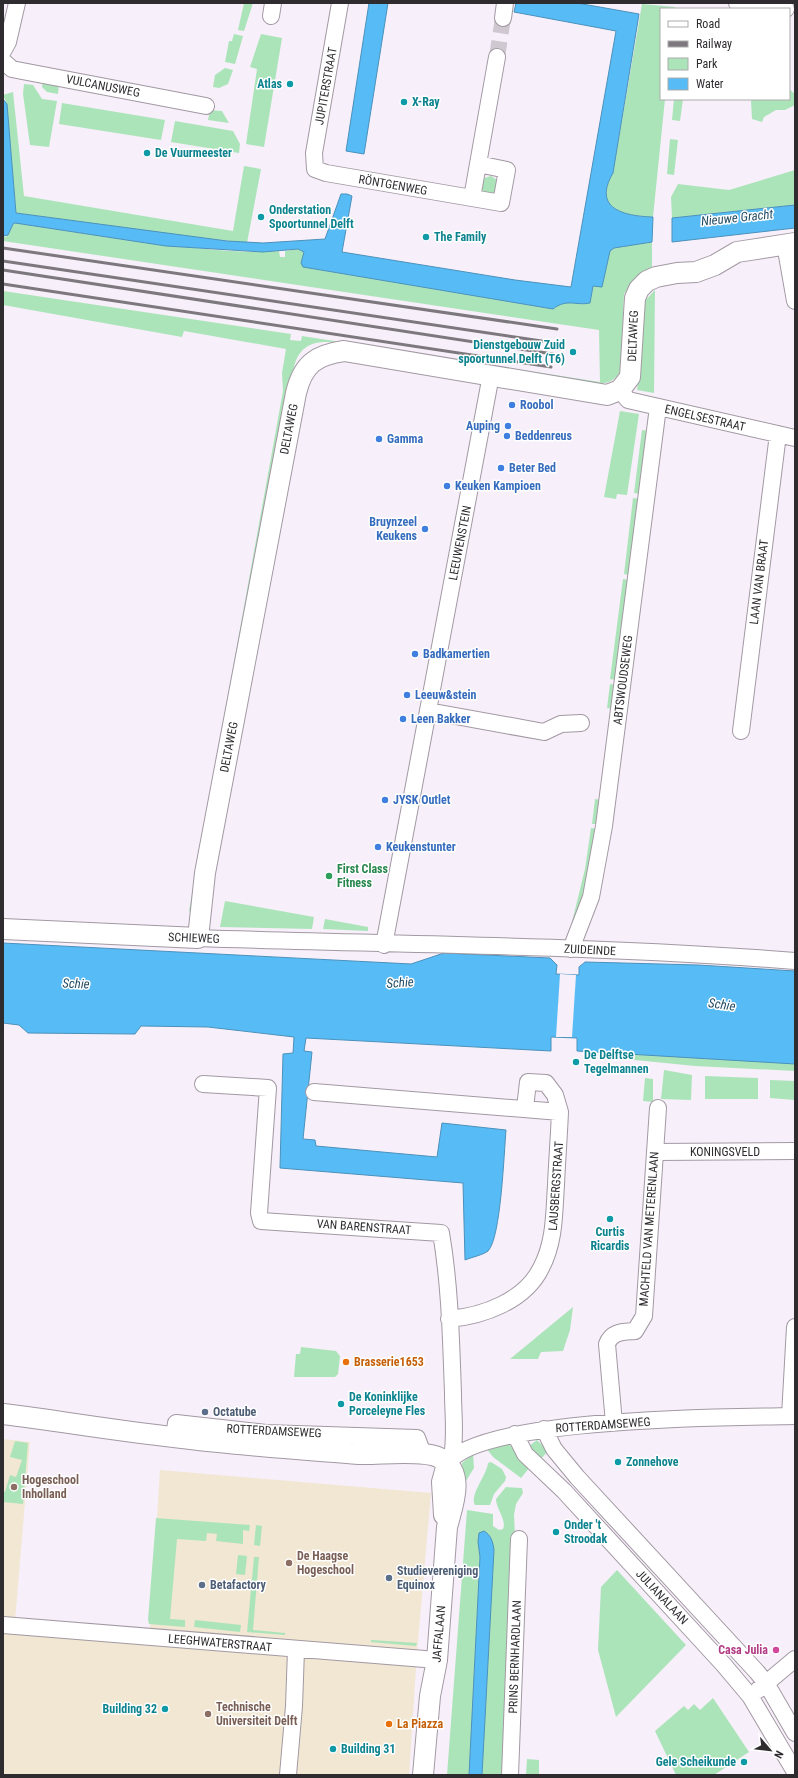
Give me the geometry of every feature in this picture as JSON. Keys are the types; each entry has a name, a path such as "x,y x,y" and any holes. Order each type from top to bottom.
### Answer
{"street":[{"path":"3,51 8,42 17,3"},
{"name":"JUPITERSTRAAT","path":"315,169 314,153 340,3"},
{"path":"737,3 778,8"},
{"path":"472,198 497,57"},
{"name":"VULCANUSWEG","path":"3,61 12,69 206,106"},
{"name":"RÖNTGENWEG","path":"315,169 326,173 501,203 507,170 478,164"},
{"path":"790,244 795,301"},
{"name":"DELTAWEG","path":"198,938 207,866 299,378 306,368 315,360 329,353 344,351 491,375 598,395 606,395 620,390 630,377 632,368 635,298 639,289 647,281 677,272 696,272 715,265 737,252 790,244"},
{"name":"LEEUWENSTEIN","path":"384,945 491,375"},
{"name":"ENGELSESTRAAT","path":"620,390 628,400 795,438"},
{"name":"ABTSWOUDSEWEG","path":"571,949 591,898 604,826 658,407"},
{"name":"LAAN VAN BRAAT","path":"741,731 778,434"},
{"path":"428,711 544,732 561,724 581,722"},
{"name":"SCHIEWEG","path":"3,929 384,945"},
{"name":"ZUIDEINDE","path":"384,945 496,945 795,961"},
{"name":"LAUSBERGSTRAAT","path":"449,1319 469,1317 494,1309 524,1291 541,1269 553,1234 560,1112 555,1095 546,1083 528,1082 525,1108"},
{"name":"VAN BARENSTRAAT","path":"203,1084 268,1088 259,1213 261,1220 441,1233 449,1319 454,1429 450,1460"},
{"path":"314,1092 560,1112"},
{"name":"MACHTELD VAN METERENLAAN","path":"614,1423 607,1344 610,1337 615,1333 635,1331 644,1316 658,1108"},
{"name":"KONINGSVELD","path":"655,1152 795,1151"},
{"path":"793,1416 795,1327"},
{"name":"ROTTERDAMSEWEG","path":"3,1414 174,1437 355,1453 423,1454 450,1460 486,1441 544,1429 614,1423 793,1416"},
{"name":"JULIANALAAN","path":"544,1429 554,1449 573,1473 766,1683 795,1733"},
{"name":"JULIANALAAN","path":"515,1434 525,1454 574,1502 723,1664 750,1696 795,1772"},
{"name":"JAFFALAAN","path":"423,1775 430,1696 436,1664 447,1526 442,1505 443,1474 450,1460"},
{"name":"PRINS BERNHARDLAAN","path":"510,1775 519,1539"},
{"name":"LEEGHWATERSTRAAT","path":"3,1625 296,1650 436,1664"},
{"path":"288,1775 294,1706 296,1650"},
{"path":"750,1696 795,1659"},
{"name":"JAFFALAAN","path":"433,1775 438,1698 436,1664"}],"shaded area":[{"path":"3,1439 30,1442 15,1621 150,1632 160,1470 431,1493 417,1652 409,1775 3,1775"}],"green space":[{"path":"244,3 253,3 244,31 238,30"},
{"path":"642,4 675,7 660,8 660,100 665,100 653,217 632,215 614,208 606,195 613,173"},
{"path":"234,34 243,36 235,64 225,62 229,41 232,41"},
{"path":"261,34 282,38 264,147 246,144 257,69 250,67"},
{"path":"225,68 233,70 228,84 219,88 213,87 215,75"},
{"path":"43,80 59,83 58,94 47,92 42,87"},
{"path":"24,84 33,85 42,99 57,101 49,147 30,145 23,94"},
{"path":"790,90 795,94 795,105 785,110 776,110 764,117 762,122 752,119 751,101 790,100"},
{"path":"13,92 24,196 233,231 244,166 261,169 247,243 168,234 16,213 7,104 3,95"},
{"path":"674,100 683,100 680,121 672,120"},
{"path":"62,103 165,120 161,140 59,124"},
{"path":"210,110 222,111 229,123 208,120"},
{"path":"175,121 233,131 240,144 239,153 171,142"},
{"path":"670,139 678,140 674,175 667,174"},
{"path":"795,170 795,205 672,218 671,197 678,184 729,190"},
{"path":"491,176 497,180 499,187 493,196 480,192 481,179"},
{"path":"15,223 174,246 259,252 279,251 280,257 285,257 285,251 298,249 304,252 301,263 303,267 553,309 557,306 569,303 587,304 593,286 602,287 610,251 614,248 652,242 652,267 635,278 624,294 621,369 615,378 606,383 598,384 328,342 310,345 298,355 294,367 195,914 189,911 283,391 282,373 286,349 184,331 182,337 3,305 3,291 291,334 290,340 301,341 302,336 600,382 599,330 3,241 3,236 6,237"},
{"path":"655,290 654,393 637,390 640,369 643,303"},
{"path":"620,411 639,414 627,495 617,494 616,499 604,497"},
{"path":"642,430 649,431 641,494 634,493"},
{"path":"633,498 640,499 630,575 624,574"},
{"path":"623,579 630,580 617,680 610,679"},
{"path":"610,684 617,685 613,709 607,708"},
{"path":"595,799 602,800 599,824 592,824"},
{"path":"591,828 598,829 587,895 575,923 572,922 585,869"},
{"path":"225,901 314,917 312,929 220,927"},
{"path":"325,919 368,927 368,931 323,929"},
{"path":"626,1053 795,1064 795,1071 695,1066 625,1059"},
{"path":"664,1070 692,1075 691,1100 661,1099"},
{"path":"705,1076 758,1078 758,1099 705,1099"},
{"path":"645,1078 653,1079 653,1102 643,1101"},
{"path":"770,1080 795,1081 795,1100 770,1098"},
{"path":"573,1307 570,1330 563,1351 541,1352 538,1359 510,1359"},
{"path":"301,1347 336,1351 340,1356 338,1374 335,1377 294,1377 296,1354 300,1354"},
{"path":"537,1440 548,1451 540,1460 529,1446"},
{"path":"15,1441 28,1443 23,1504 3,1502 3,1491 5,1492 10,1475 16,1477 22,1460 10,1457"},
{"path":"509,1444 530,1467 521,1478 493,1457 486,1448"},
{"path":"473,1454 474,1468 464,1484 462,1463"},
{"path":"491,1462 502,1469 506,1477 505,1481 494,1494 490,1505 475,1505 474,1496 476,1490 485,1473 488,1463"},
{"path":"506,1487 522,1488 523,1493 516,1504 514,1515 515,1535 503,1775 482,1775 494,1550 488,1533 478,1542 480,1557 469,1775 447,1775 467,1510 493,1514 493,1526 499,1530 503,1529 504,1522 496,1503 496,1499"},
{"path":"156,1518 250,1525 249,1531 243,1530 243,1544 216,1541 217,1534 207,1533 206,1541 177,1539 170,1619 185,1620 185,1627 149,1624 148,1620"},
{"path":"256,1525 262,1526 260,1546 254,1545"},
{"path":"238,1555 247,1556 245,1575 236,1574"},
{"path":"254,1557 259,1557 253,1630 285,1633 285,1635 247,1632"},
{"path":"617,1570 686,1645 616,1717 598,1650 601,1587"},
{"path":"195,1620 241,1625 240,1632 194,1627"},
{"path":"371,1640 417,1643 416,1646 371,1642"},
{"path":"713,1698 749,1752 714,1775 676,1775 655,1731 684,1706 688,1710 694,1704 700,1710"},
{"path":"527,1759 539,1760 539,1775 526,1775"}],"water":[{"path":"369,3 388,3 364,154 346,151"},
{"path":"516,3 577,3 639,14 613,173 606,195 614,208 622,212 632,215 653,217 652,242 614,248 610,251 602,287 593,286 590,303 567,303 553,309 303,267 301,263 304,252 298,249 263,252 166,246 15,223 13,224 8,235 3,236 3,99 7,104 16,213 227,241 263,243 325,239 341,194 347,194 352,196 342,252 515,280 571,287 616,31 514,12"},
{"name":"Nieuwe Gracht","path":"795,205 795,228 672,242 672,218"},
{"name":"Schie","path":"3,943 411,964 444,953 550,958 557,965 556,974 579,975 579,967 585,962 698,965 795,971 795,1064 577,1051 577,1038 551,1037 551,1051 306,1038 304,1051 312,1052 303,1139 315,1140 316,1146 437,1157 442,1123 506,1130 499,1213 492,1243 488,1251 465,1260 463,1183 280,1168 283,1054 293,1053 294,1037 208,1027 141,1026 135,1034 28,1033 19,1025 3,1023"},
{"path":"484,1531 491,1539 494,1550 482,1775 469,1775 480,1557 478,1542 479,1533"}],"pier":[{"path":"560,974 576,975 572,1037 556,1037"}],"tunnel":[{"path":"497,57 503,18"}],"railway":[{"path":"3,248 557,329"},
{"path":"3,261 555,343"},
{"path":"3,270 553,354"},
{"path":"3,284 551,367"}],"place":[{"name":"Atlas","path":"290,84"},
{"name":"X-Ray","path":"404,102"},
{"name":"De Vuurmeester","path":"147,153"},
{"name":"Onderstation Spoortunnel Delft","path":"261,217"},
{"name":"The Family","path":"426,237"},
{"name":"Dienstgebouw Zuid spoortunnel Delft (T6)","path":"573,352"},
{"name":"Roobol","path":"512,405"},
{"name":"Auping","path":"508,426"},
{"name":"Beddenreus","path":"507,436"},
{"name":"Gamma","path":"379,439"},
{"name":"Beter Bed","path":"501,468"},
{"name":"Keuken Kampioen","path":"447,486"},
{"name":"Bruynzeel Keukens","path":"425,529"},
{"name":"Badkamertien","path":"415,654"},
{"name":"Leeuw&stein","path":"407,695"},
{"name":"Leen Bakker","path":"403,719"},
{"name":"JYSK Outlet","path":"385,800"},
{"name":"Keukenstunter","path":"378,847"},
{"name":"First Class Fitness","path":"329,876"},
{"name":"De Delftse Tegelmannen","path":"576,1062"},
{"name":"Curtis Ricardis","path":"610,1219"},
{"name":"Brasserie1653","path":"346,1362"},
{"name":"De Koninklijke Porceleyne Fles","path":"341,1404"},
{"name":"Octatube","path":"205,1412"},
{"name":"Zonnehove","path":"618,1462"},
{"name":"Hogeschool Inholland","path":"14,1487"},
{"name":"Onder 't Stroodak","path":"556,1532"},
{"name":"De Haagse Hogeschool","path":"289,1563"},
{"name":"Studievereniging Equinox","path":"389,1578"},
{"name":"Betafactory","path":"202,1585"},
{"name":"Casa Julia","path":"776,1650"},
{"name":"Building 32","path":"165,1709"},
{"name":"Technische Universiteit Delft","path":"208,1714"},
{"name":"La Piazza","path":"389,1724"},
{"name":"Building 31","path":"333,1749"},
{"name":"Gele Scheikunde","path":"744,1762"}]}
